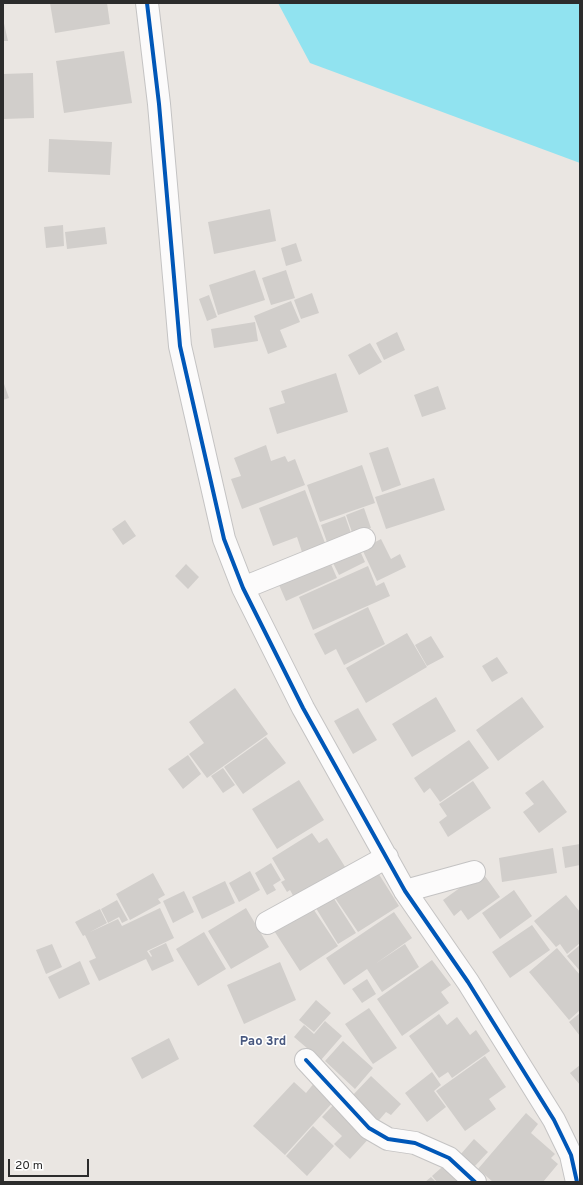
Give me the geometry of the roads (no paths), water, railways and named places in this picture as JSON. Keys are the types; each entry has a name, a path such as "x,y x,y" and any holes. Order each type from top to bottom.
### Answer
{"street":[{"path":"147,3 159,104 180,346 224,539 243,588 303,708 405,891 468,982 554,1120 571,1154 577,1182"},
{"path":"243,588 364,540"},
{"path":"267,923 387,857"},
{"path":"405,891 474,872"},
{"path":"306,1060 369,1128 388,1139 415,1143 449,1158 475,1182"}],"water":[{"path":"278,3 580,3 580,163 310,63"}],"district":[{"name":"Pao 3rd","path":"263,1042"}]}
